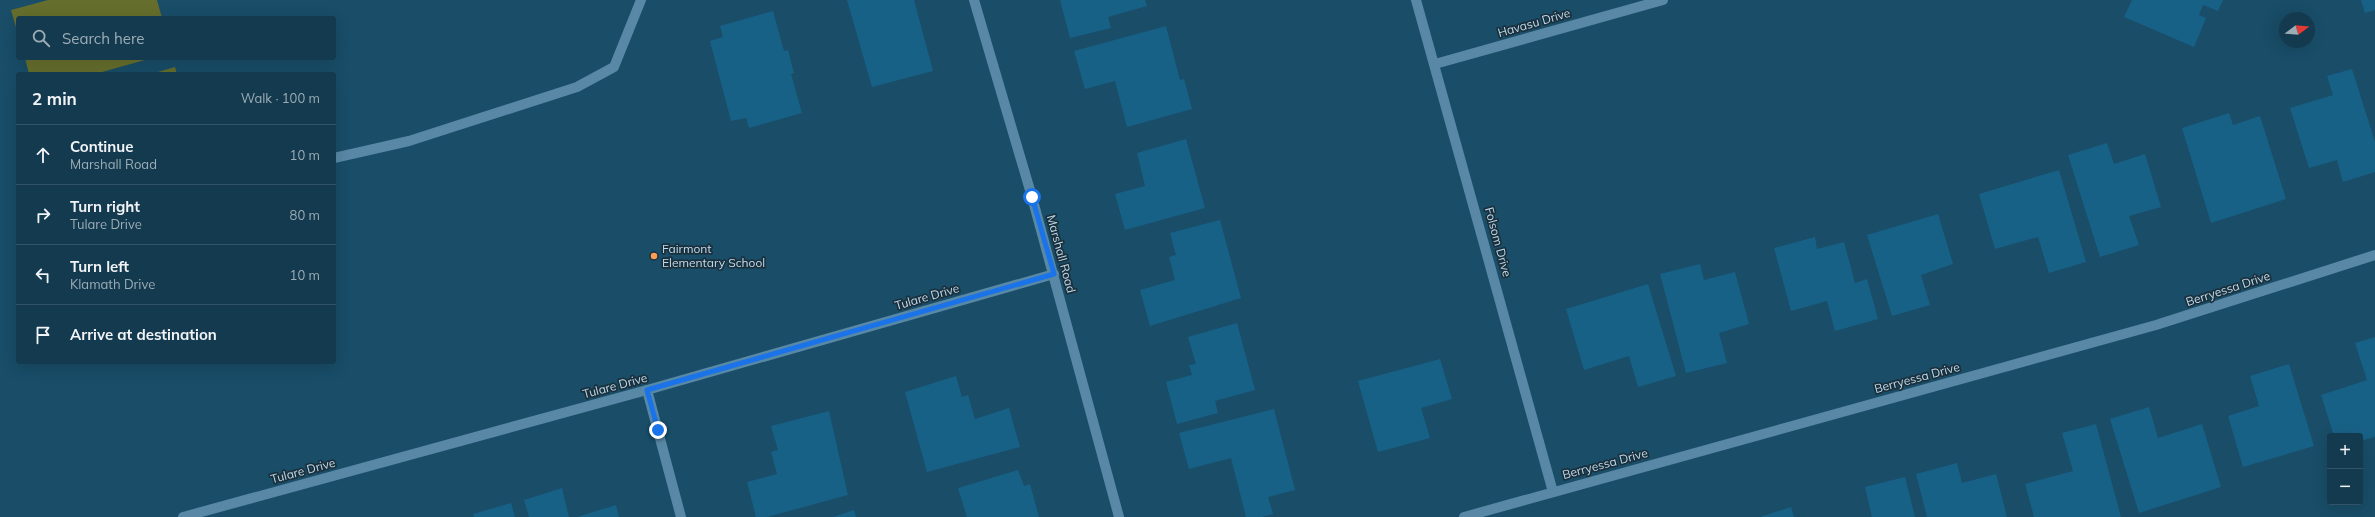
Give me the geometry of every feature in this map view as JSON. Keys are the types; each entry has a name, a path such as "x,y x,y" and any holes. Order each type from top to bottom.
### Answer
{"street":[{"path":"336,158 417,139 577,87 614,68 641,0"},
{"name":"Marshall Road","path":"974,0 1054,274 1119,517"},
{"name":"Folsom Drive","path":"1416,0 1553,492"},
{"name":"Havasu Drive","path":"1435,64 1664,0"},
{"name":"Berryessa Drive","path":"1464,517 2156,325 2375,255"},
{"name":"Tulare Drive","path":"182,517 647,390 1054,274"},
{"path":"647,390 681,517"}],"green space":[{"path":"48,0 157,0 161,16 16,16 16,27 11,10"},
{"path":"26,60 145,60 102,72 28,72"},
{"path":"175,67 176,72 158,72"}],"building":[{"path":"847,0 914,0 933,71 872,87"},
{"path":"1060,0 1145,0 1147,6 1108,17 1111,28 1070,38"},
{"path":"2132,0 2223,0 2218,11 2203,5 2199,15 2206,18 2194,47 2124,17"},
{"path":"2361,0 2375,0 2375,10 2365,13"},
{"path":"773,11 784,51 788,50 794,73 791,74 802,113 749,128 746,118 731,121 710,41 723,37 720,26"},
{"path":"1166,26 1180,80 1184,79 1192,109 1127,127 1115,81 1085,89 1074,51"},
{"path":"2352,69 2375,142 2375,172 2343,182 2337,160 2309,168 2290,108 2333,95 2327,76"},
{"path":"2229,113 2233,125 2260,116 2286,199 2211,223 2182,128"},
{"path":"1186,139 1205,208 1125,230 1115,194 1145,186 1137,153"},
{"path":"2107,143 2114,164 2145,154 2161,207 2129,216 2139,245 2100,257 2068,155"},
{"path":"2059,170 2086,262 2049,273 2038,237 1995,249 1979,194"},
{"path":"1938,214 1953,264 1921,275 1930,305 1892,316 1867,235"},
{"path":"1220,220 1241,298 1150,326 1140,290 1175,280 1169,257 1176,255 1170,233"},
{"path":"1815,237 1817,249 1844,242 1855,283 1867,279 1878,319 1835,331 1827,301 1791,311 1774,248"},
{"path":"1700,264 1704,280 1735,272 1749,324 1719,333 1727,363 1686,373 1660,274"},
{"path":"1648,284 1676,376 1638,387 1629,356 1584,370 1566,309"},
{"path":"1237,323 1255,390 1215,401 1218,413 1177,424 1166,382 1192,375 1189,365 1196,364 1188,337"},
{"path":"2375,337 2375,437 2363,440 2363,433 2333,433 2321,395 2367,380 2355,343"},
{"path":"1440,359 1452,399 1421,408 1430,438 1378,452 1358,381"},
{"path":"2289,364 2314,446 2243,467 2228,416 2259,406 2250,376"},
{"path":"956,376 962,397 968,395 975,419 1009,408 1020,447 927,472 905,392"},
{"path":"2149,407 2158,438 2202,424 2221,487 2139,513 2110,419"},
{"path":"1274,409 1295,490 1268,497 1273,514 1262,517 1246,517 1231,458 1189,469 1179,433"},
{"path":"829,411 848,495 767,517 756,517 747,482 777,474 771,452 778,450 771,426"},
{"path":"2096,424 2121,517 2034,517 2025,484 2073,471 2062,433"},
{"path":"1957,463 1962,483 1996,474 2007,517 1927,517 1916,474"},
{"path":"1018,470 1024,486 1030,484 1039,517 967,517 958,488"},
{"path":"1905,477 1915,517 1872,517 1865,487"},
{"path":"562,488 569,517 529,517 524,500"},
{"path":"511,503 515,517 474,517 473,514"},
{"path":"616,505 619,517 577,517"},
{"path":"1791,507 1794,517 1760,517"},
{"path":"854,510 856,517 833,517"}],"place":[{"name":"Fairmont Elementary School","path":"654,256"}],"route":[{"path":"658,430 647,390 1054,274 1032,197"}]}
